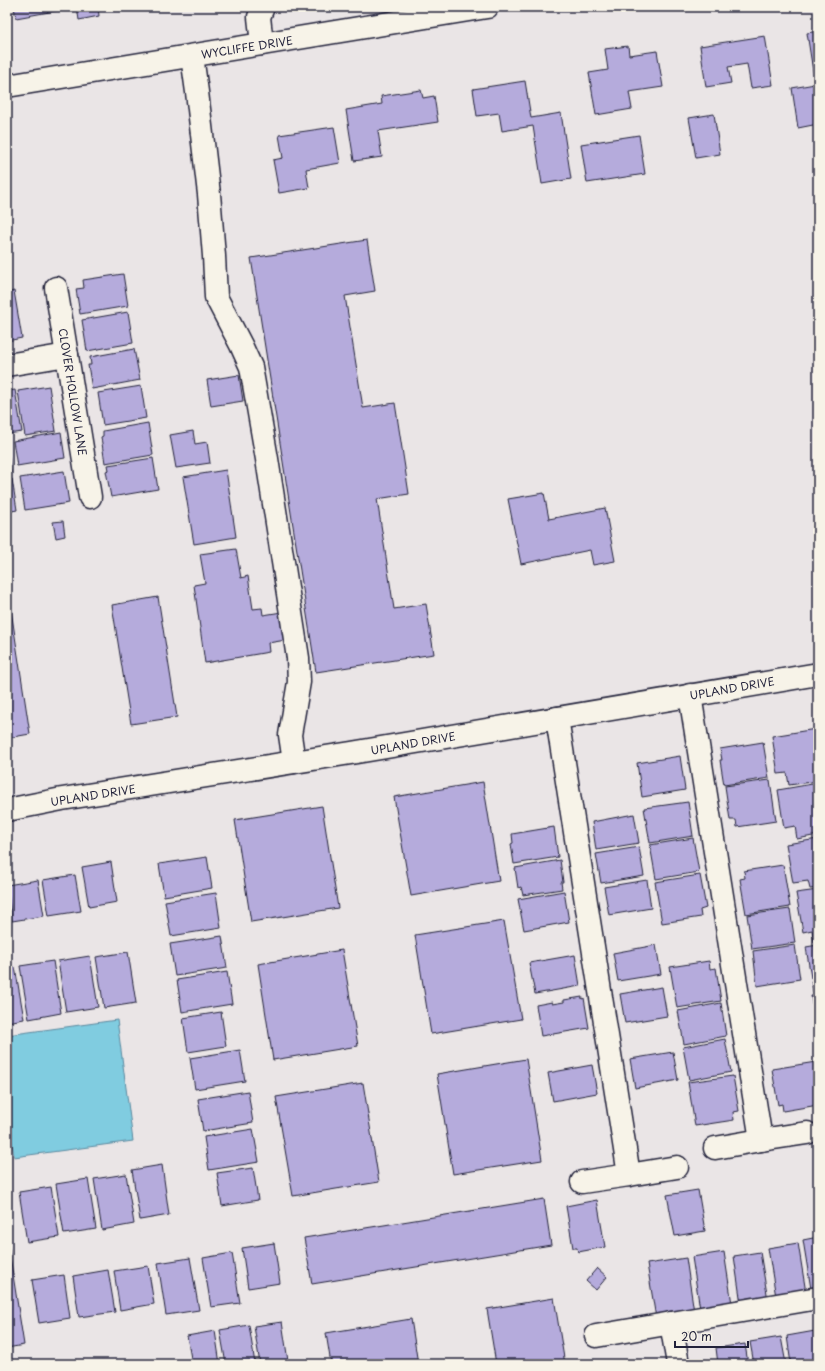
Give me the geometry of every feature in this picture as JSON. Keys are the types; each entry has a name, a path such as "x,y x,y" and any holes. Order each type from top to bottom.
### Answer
{"street":[{"path":"262,44 258,17 263,7"},
{"name":"WYCLIFFE DRIVE","path":"7,86 487,7"},
{"path":"192,56 209,202 216,297 251,367 298,658 299,682 290,735 294,762"},
{"name":"CLOVER HOLLOW LANE","path":"56,288 90,496"},
{"path":"7,365 67,355"},
{"name":"UPLAND DRIVE","path":"7,810 62,799 294,762 818,674"},
{"path":"690,695 761,1140"},
{"path":"557,718 629,1175"},
{"path":"715,1148 807,1133"},
{"path":"582,1182 677,1167"},
{"path":"596,1336 818,1298"},
{"path":"671,1323 678,1364"}],"water":[{"path":"117,1020 133,1141 14,1157 7,1108 7,1035"}],"building":[{"path":"14,7 77,7 16,18"},
{"path":"77,7 98,7 99,16 79,20"},
{"path":"818,31 818,124 798,128 792,88 815,84 807,33"},
{"path":"765,36 773,85 751,88 747,64 728,67 731,83 706,87 700,46"},
{"path":"628,46 629,55 657,51 663,87 629,92 632,109 596,115 589,73 608,70 605,49"},
{"path":"525,81 531,118 561,113 571,179 542,184 533,126 502,131 499,113 477,116 473,89"},
{"path":"421,90 423,98 434,96 438,122 378,131 382,157 354,161 346,110 382,104 381,96"},
{"path":"714,114 720,154 696,158 689,118"},
{"path":"334,127 340,163 306,169 309,188 279,193 273,160 283,158 279,135"},
{"path":"639,135 645,174 587,183 581,144"},
{"path":"367,240 375,291 345,296 363,408 395,403 409,494 377,499 394,609 426,604 434,654 316,672 251,258"},
{"path":"123,274 128,306 80,314 76,289 84,288 83,280"},
{"path":"14,291 22,338 7,341 7,293"},
{"path":"128,312 133,343 87,351 82,320"},
{"path":"134,349 140,380 92,389 88,365 91,365 90,357"},
{"path":"239,375 243,401 211,406 207,380"},
{"path":"49,386 56,431 25,436 18,391"},
{"path":"141,386 146,418 103,425 98,393"},
{"path":"7,387 9,391 15,390 22,432 7,434"},
{"path":"148,423 153,455 105,463 101,437 103,436 103,431"},
{"path":"193,431 195,444 207,442 210,463 176,468 170,435"},
{"path":"61,432 65,458 17,466 13,441"},
{"path":"7,446 11,473 7,473"},
{"path":"153,458 158,489 111,497 106,471 109,470 108,465"},
{"path":"226,470 236,537 194,544 183,477"},
{"path":"64,471 69,503 25,510 20,478"},
{"path":"12,479 17,510 7,512 7,480"},
{"path":"544,493 549,519 605,508 615,561 593,565 590,550 521,564 508,499"},
{"path":"63,521 65,536 56,538 53,522"},
{"path":"236,549 241,578 248,576 253,609 262,608 263,615 282,612 286,640 268,643 269,652 205,663 194,585 205,583 200,554"},
{"path":"7,584 30,734 7,738"},
{"path":"158,597 177,717 131,724 112,605"},
{"path":"816,729 818,742 818,781 789,785 787,773 778,774 772,736"},
{"path":"763,742 769,778 724,785 720,760 722,760 720,749"},
{"path":"680,756 685,790 642,797 637,763"},
{"path":"770,780 776,821 737,827 736,820 730,820 725,786"},
{"path":"483,782 499,881 411,896 394,797"},
{"path":"818,783 818,835 797,839 795,826 784,828 778,790"},
{"path":"688,802 693,836 650,843 644,808"},
{"path":"322,806 338,908 251,922 235,820"},
{"path":"634,814 639,843 596,850 592,822"},
{"path":"554,827 558,857 514,864 511,844 513,843 512,834"},
{"path":"693,838 699,872 656,879 650,845"},
{"path":"818,839 818,888 810,889 808,881 793,883 786,844"},
{"path":"639,847 644,876 601,883 596,854"},
{"path":"207,857 212,888 164,896 159,864"},
{"path":"560,860 563,882 561,882 562,889 523,895 521,887 518,888 515,868"},
{"path":"111,862 117,902 89,907 82,867"},
{"path":"783,865 790,907 746,914 740,879 745,878 744,871"},
{"path":"75,875 81,911 49,916 43,880"},
{"path":"700,875 706,908 700,910 701,917 662,923 655,882"},
{"path":"38,880 44,916 12,921 7,885"},
{"path":"647,880 651,908 609,915 604,887"},
{"path":"818,890 818,941 814,942 812,930 803,932 796,893"},
{"path":"564,891 569,922 524,930 518,899"},
{"path":"216,893 221,928 171,936 165,901"},
{"path":"790,909 795,943 752,949 747,915"},
{"path":"504,921 521,1019 431,1034 415,935"},
{"path":"222,936 227,968 175,976 170,944"},
{"path":"656,945 661,974 618,981 613,953"},
{"path":"795,945 800,979 757,986 753,951"},
{"path":"818,945 818,977 811,978 806,947"},
{"path":"342,950 358,1046 273,1060 258,964"},
{"path":"128,952 136,1003 104,1008 96,957"},
{"path":"575,955 580,986 535,994 529,963"},
{"path":"90,956 98,1007 66,1012 58,961"},
{"path":"53,961 61,1013 29,1019 20,966"},
{"path":"709,961 710,969 716,968 721,1001 677,1008 670,967"},
{"path":"15,967 24,1019 7,1022 7,969"},
{"path":"227,972 232,1004 182,1012 177,980"},
{"path":"818,980 818,1013 814,1013 811,996 814,996 811,981"},
{"path":"662,987 667,1016 625,1023 620,994"},
{"path":"582,997 582,999 584,998 589,1028 541,1036 536,1005 552,1002 552,1004 564,1002 564,1000"},
{"path":"721,1003 726,1036 684,1044 678,1011"},
{"path":"221,1012 226,1046 188,1052 183,1018"},
{"path":"725,1039 731,1072 689,1080 683,1047"},
{"path":"240,1050 245,1081 195,1089 190,1058"},
{"path":"673,1052 678,1080 635,1088 630,1059"},
{"path":"526,1059 542,1160 453,1174 437,1074"},
{"path":"816,1062 818,1074 818,1105 783,1111 782,1104 778,1105 772,1069"},
{"path":"592,1065 597,1093 553,1101 548,1073"},
{"path":"733,1076 739,1111 733,1112 734,1120 695,1126 688,1082"},
{"path":"363,1083 379,1182 293,1196 276,1097"},
{"path":"248,1091 253,1123 203,1131 198,1099"},
{"path":"253,1129 259,1162 209,1170 204,1137"},
{"path":"162,1165 169,1215 140,1220 132,1170"},
{"path":"253,1168 258,1200 222,1206 217,1173"},
{"path":"126,1174 134,1224 102,1230 94,1179"},
{"path":"88,1179 96,1229 64,1234 56,1184"},
{"path":"51,1187 59,1237 27,1242 19,1192"},
{"path":"698,1190 705,1231 675,1236 667,1195"},
{"path":"544,1199 551,1245 312,1284 304,1238"},
{"path":"597,1200 605,1247 578,1252 577,1248 573,1248 566,1206"},
{"path":"7,1237 24,1345 7,1348"},
{"path":"818,1237 818,1294 812,1295 803,1240"},
{"path":"274,1243 280,1283 248,1288 242,1248"},
{"path":"798,1243 806,1293 776,1297 768,1248"},
{"path":"724,1252 732,1304 700,1309 692,1257"},
{"path":"760,1252 768,1300 741,1304 734,1256"},
{"path":"232,1253 240,1303 211,1307 203,1258"},
{"path":"190,1258 199,1310 166,1315 158,1263"},
{"path":"686,1258 694,1312 656,1318 647,1264"},
{"path":"148,1266 154,1304 120,1310 114,1271"},
{"path":"597,1268 607,1277 596,1290 586,1281"},
{"path":"108,1270 115,1312 79,1317 73,1276"},
{"path":"64,1275 70,1318 39,1323 32,1280"},
{"path":"554,1298 565,1364 496,1364 487,1309"},
{"path":"411,1319 418,1364 331,1364 326,1333"},
{"path":"282,1322 288,1361 260,1364 254,1326"},
{"path":"249,1325 255,1364 226,1364 220,1330"},
{"path":"215,1331 220,1364 192,1364 187,1336"},
{"path":"815,1331 818,1348 818,1364 791,1364 787,1336"},
{"path":"781,1337 786,1364 754,1364 750,1342"},
{"path":"745,1344 748,1364 718,1364 716,1348"}]}
